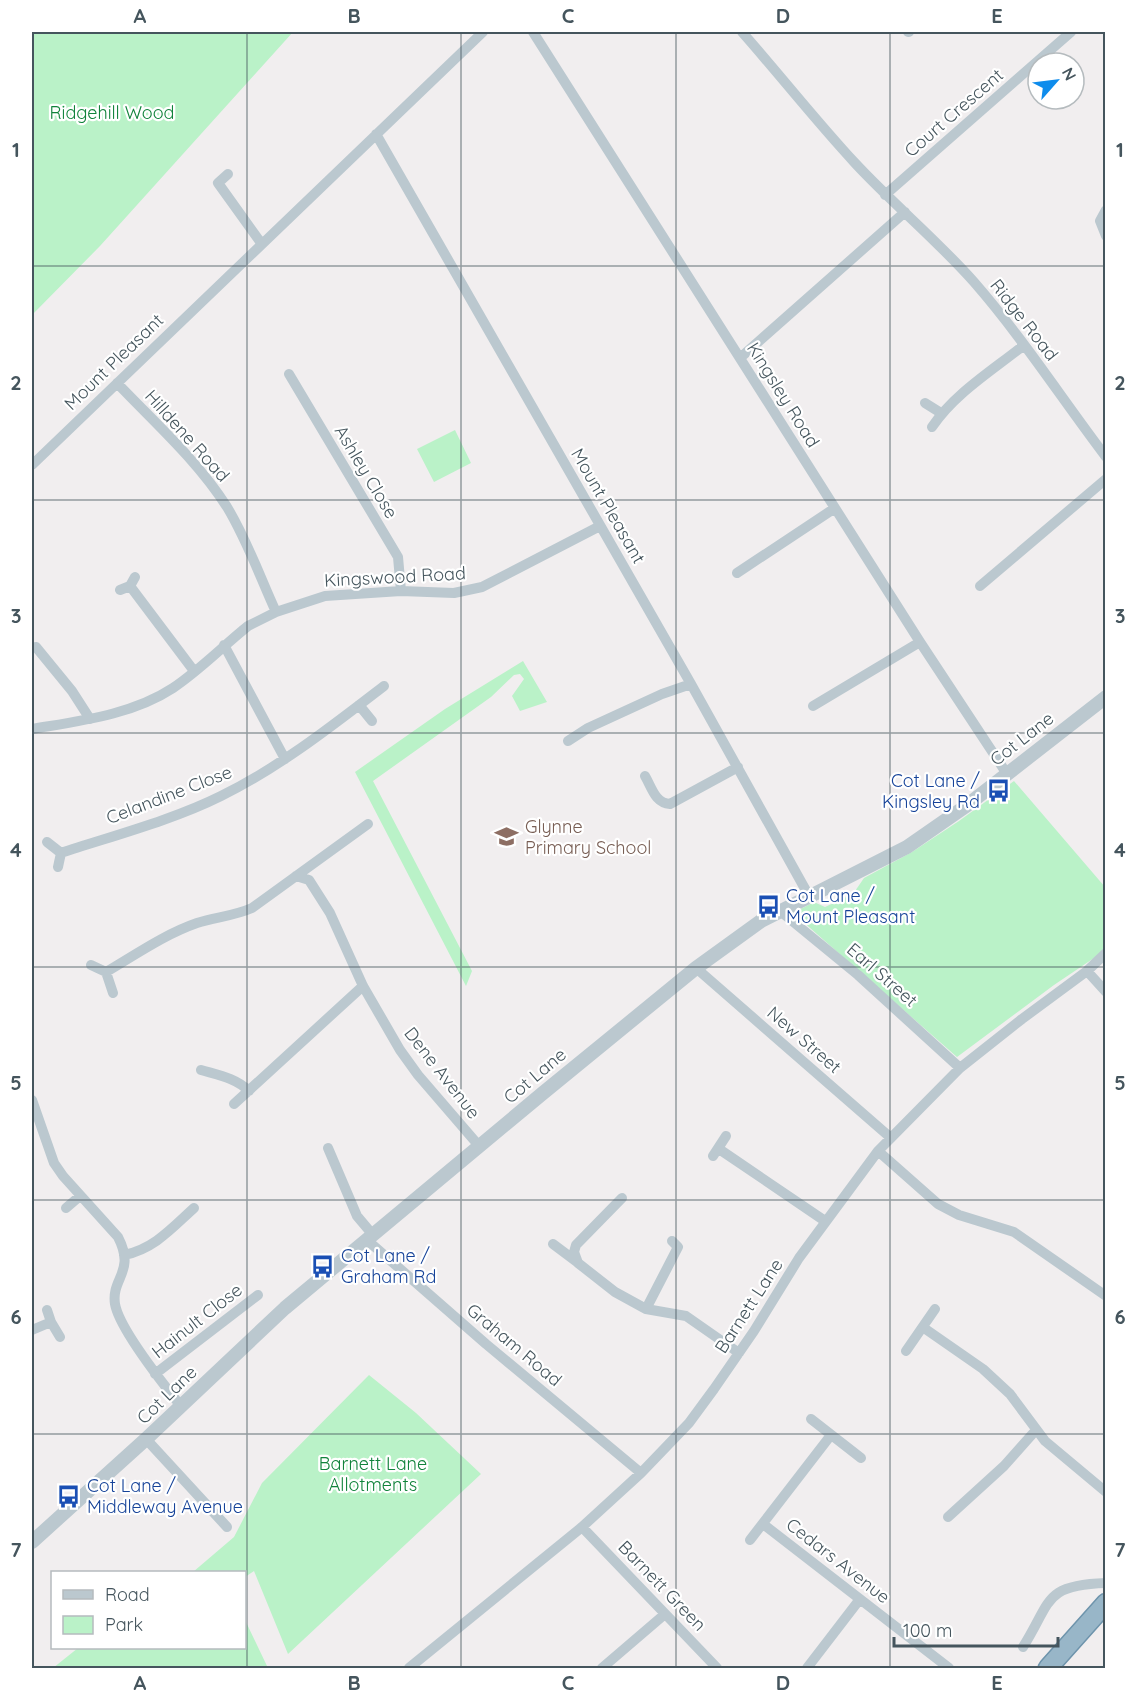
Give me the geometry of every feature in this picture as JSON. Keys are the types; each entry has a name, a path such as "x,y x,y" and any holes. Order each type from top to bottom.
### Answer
{"highway":[{"path":"1048,1668 1106,1604"}],"street":[{"name":"Mount Pleasant","path":"32,465 483,32"},
{"name":"Kingsley Road","path":"533,32 920,642 1007,774"},
{"name":"Ridge Road","path":"742,32 853,161 975,283 1024,345 1106,457"},
{"name":"Court Crescent","path":"885,195 1071,32"},
{"name":"Mount Pleasant","path":"376,134 810,896"},
{"path":"228,174 218,183 261,243"},
{"path":"1106,210 1100,221 1106,236"},
{"path":"740,358 905,212"},
{"path":"932,427 941,413 970,387 1024,345"},
{"name":"Ashley Close","path":"289,374 398,557 401,591"},
{"name":"Hilldene Road","path":"117,383 198,467 226,506 276,612"},
{"path":"925,403 941,413"},
{"path":"980,586 1106,479"},
{"path":"737,573 835,508"},
{"name":"Kingswood Road","path":"32,729 90,719 146,702 173,688 260,618 276,612 325,596 401,591 454,593 482,587 600,526"},
{"path":"128,584 194,671"},
{"path":"813,706 920,642"},
{"path":"36,645 72,691 90,719"},
{"path":"224,645 285,759"},
{"path":"568,741 588,728 662,694 691,684"},
{"name":"Celandine Close","path":"61,853 210,801 255,778 285,759 384,686"},
{"name":"Cot Lane","path":"32,1542 285,1308 696,968 742,934 780,911 907,847 1007,774 1106,697"},
{"path":"359,705 372,721"},
{"path":"645,776 658,801 670,804 738,767"},
{"path":"106,972 180,930 213,918 240,914 252,908 368,824"},
{"path":"48,842 61,853 58,867"},
{"name":"Dene Avenue","path":"296,876 309,880 330,913 363,986 400,1050 418,1075 480,1147"},
{"name":"Earl Street","path":"780,911 858,975 960,1068"},
{"name":"Barnett Lane","path":"409,1668 582,1527 641,1473 689,1423 739,1353 825,1221 878,1152 960,1068 1087,971 1106,953"},
{"path":"91,965 106,972 113,993"},
{"name":"New Street","path":"696,968 891,1138"},
{"path":"1087,971 1106,992"},
{"path":"234,1104 363,986"},
{"path":"201,1070 230,1079 249,1090"},
{"path":"32,1100 54,1163 80,1196 118,1237 124,1255 124,1270 115,1293 117,1314 155,1374 180,1406"},
{"path":"726,1136 716,1153 825,1221"},
{"name":"Graham Road","path":"328,1148 357,1216 370,1238 486,1344 641,1473"},
{"path":"878,1152 938,1204 959,1215 1014,1232 1106,1296"},
{"path":"335,1165 346,1160"},
{"path":"66,1208 80,1196"},
{"path":"578,1263 574,1252 576,1245 622,1198"},
{"path":"124,1255 137,1252 158,1241 194,1208"},
{"path":"646,1309 678,1247 672,1241"},
{"path":"553,1244 615,1292 646,1309 686,1316 739,1353"},
{"name":"Hainult Close","path":"155,1374 258,1295"},
{"path":"906,1351 935,1309"},
{"path":"47,1310 60,1337"},
{"path":"32,1330 51,1322"},
{"path":"924,1328 983,1369 1010,1394 1045,1441 1106,1492"},
{"path":"811,1419 861,1458"},
{"path":"948,1517 1004,1466 1036,1430"},
{"name":"Cedars Avenue","path":"750,1540 831,1435"},
{"path":"146,1439 227,1527"},
{"name":"Cedars Avenue","path":"763,1524 949,1668"},
{"name":"Barnett Green","path":"582,1527 717,1668"},
{"path":"1023,1647 1037,1625 1048,1600 1056,1593 1080,1584 1106,1583"},
{"path":"807,1668 860,1599"},
{"path":"602,1668 665,1614"}],"green space":[{"name":"Ridgehill Wood","path":"32,32 293,32 100,246 32,315"},
{"path":"455,430 471,463 434,482 417,449"},
{"path":"523,661 547,702 520,711 512,696 524,679 520,674 514,675 491,697 373,781 472,971 466,986 355,772 445,709"},
{"path":"1014,781 1105,887 1105,947 1097,956 957,1057 793,913 814,902 825,907 853,894 864,878 912,852"},
{"name":"Barnett Lane Allotments","path":"369,1375 416,1413 481,1474 288,1654 254,1571 246,1576 246,1571 194,1571 234,1537 262,1483"},
{"path":"246,1622 267,1666 264,1668 53,1668 77,1649 246,1649"}],"place":[{"name":"Cot Lane / Kingsley Rd","path":"998,791"},
{"name":"Glynne Primary School","path":"507,837"},
{"name":"Cot Lane / Mount Pleasant","path":"768,906"},
{"name":"Cot Lane / Graham Rd","path":"323,1266"},
{"name":"Cot Lane / Middleway Avenue","path":"69,1496"}]}
